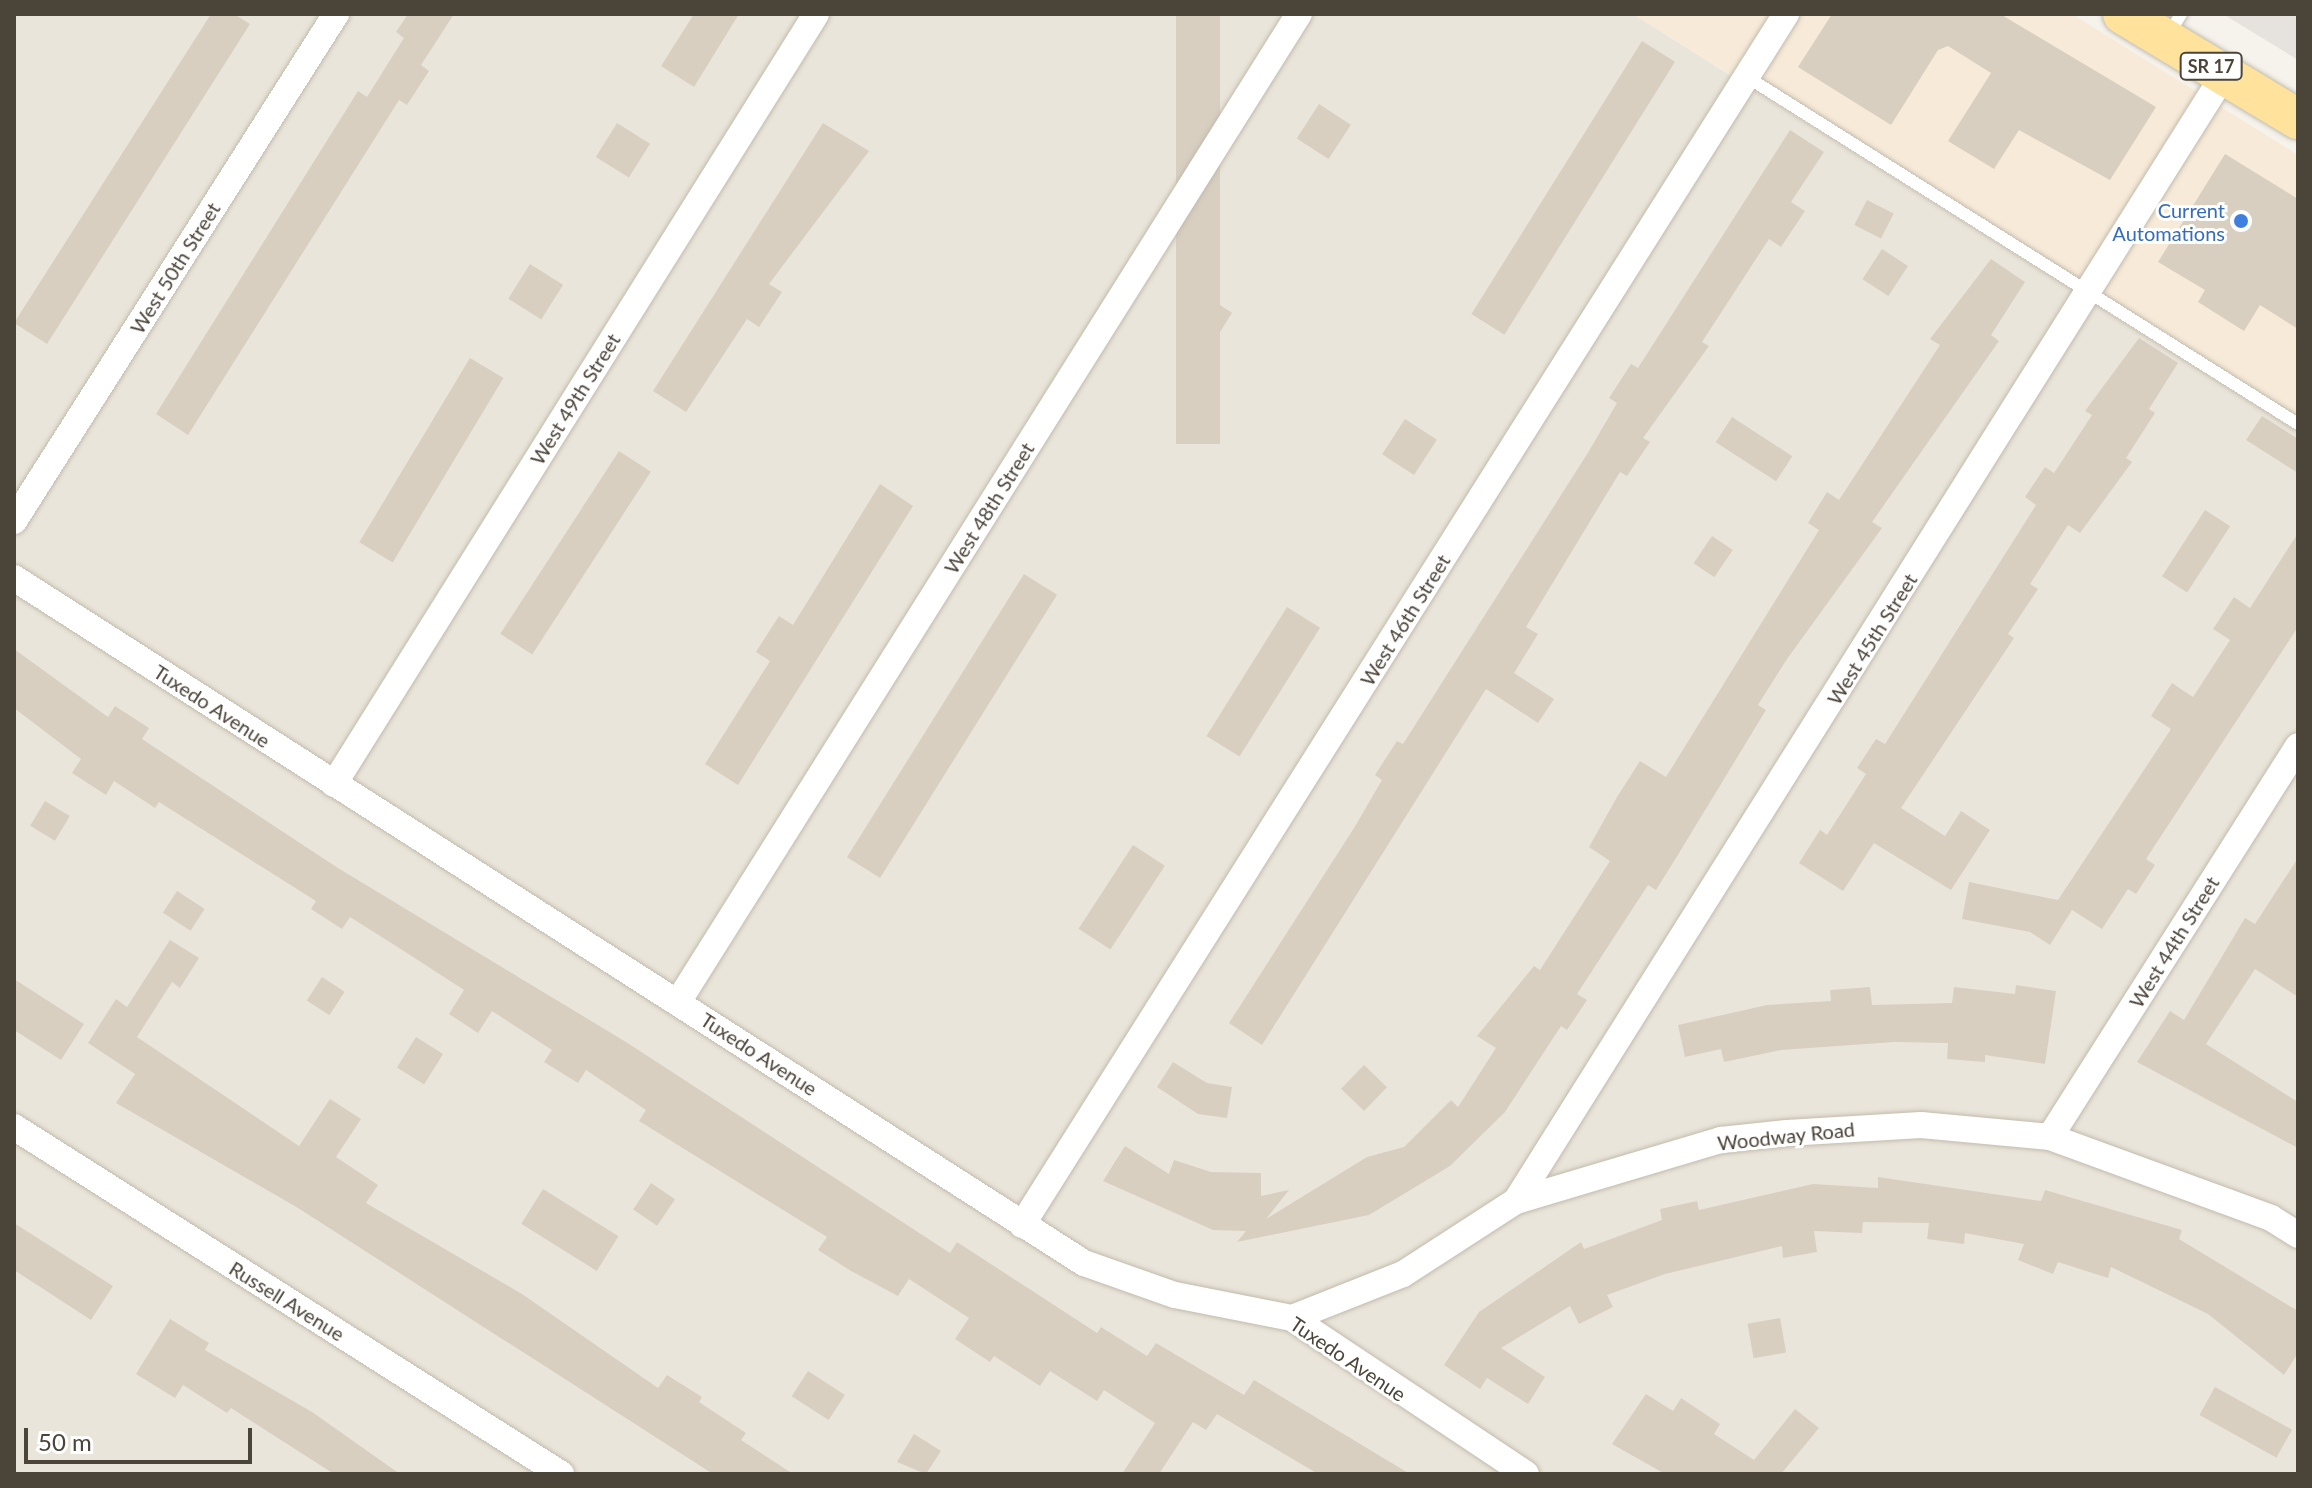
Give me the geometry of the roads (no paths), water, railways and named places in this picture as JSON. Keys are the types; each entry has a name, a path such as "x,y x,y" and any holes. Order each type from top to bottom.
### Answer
{"main road":[{"name":"SR 17","path":"2123,14 2173,27 2225,73 2298,119"}],"street":[{"name":"West 50th Street","path":"14,521 336,14"},
{"name":"West 49th Street","path":"334,784 816,14"},
{"name":"West 48th Street","path":"678,1002 1299,14"},
{"name":"West 46th Street","path":"1022,1225 1786,14"},
{"name":"West 45th Street","path":"1516,1201 2092,291 2225,73"},
{"name":"Tuxedo Avenue","path":"14,578 1084,1263 1175,1295 1292,1318 1526,1474"},
{"name":"West 44th Street","path":"2050,1137 2298,746"},
{"name":"Woodway Road","path":"1292,1318 1403,1274 1516,1201 1747,1137 1921,1125 2050,1137 2271,1218 2298,1235"},
{"name":"Russell Avenue","path":"14,1127 561,1474"}],"lane":[{"path":"1747,77 2092,291 2298,424"}],"place":[{"name":"Current Automations","path":"2241,221"}]}
